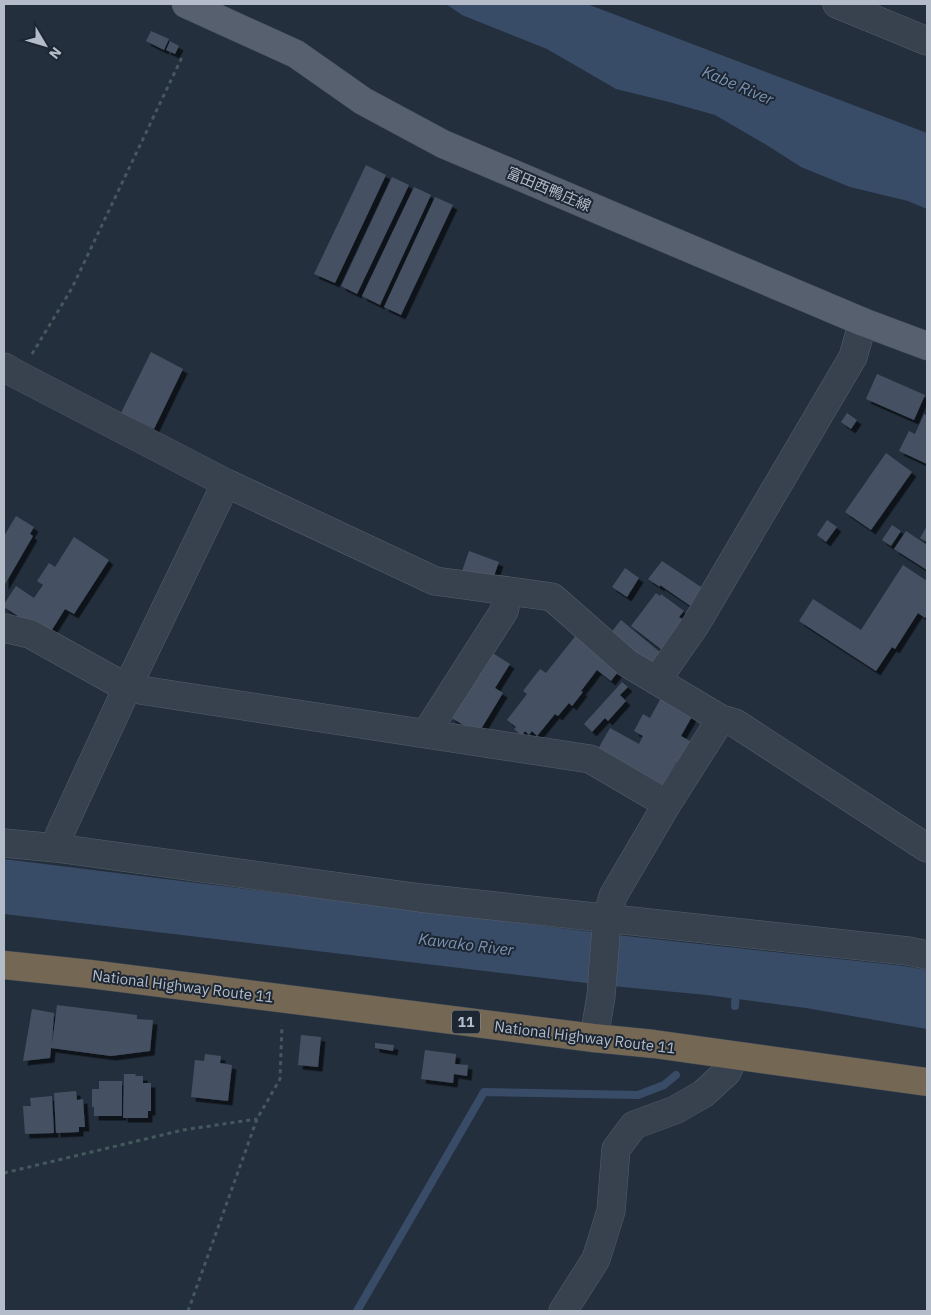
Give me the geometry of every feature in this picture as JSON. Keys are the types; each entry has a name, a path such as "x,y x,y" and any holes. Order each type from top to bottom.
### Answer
{"highway":[{"name":"National Highway Route 11","path":"4,965 654,1044 927,1082"}],"main road":[{"name":"富田西鴨庄線","path":"186,4 296,54 363,101 443,144 863,322 927,346"}],"street":[{"path":"837,4 927,41"},
{"path":"657,680 696,624 853,357 863,322"},
{"path":"11,371 226,483 435,581 552,597 628,663 721,719 735,723 927,848"},
{"path":"56,848 60,833 127,688 226,483"},
{"path":"426,733 504,611 509,592"},
{"path":"4,628 30,634 127,688 590,759 666,804"},
{"path":"594,1038 601,996 607,922 612,896 666,804 721,719"},
{"path":"4,842 607,922 927,955"},
{"path":"563,1311 596,1259 611,1211 616,1149 634,1125 675,1110 703,1094 727,1072 734,1056"}],"path":[{"path":"11,371 72,288 183,55"},
{"path":"188,1311 257,1119 280,1078 282,1021 285,1000"},
{"path":"4,1173 183,1130 257,1119"}],"water":[{"name":"Kabe River","path":"446,4 587,4 927,133 927,209 908,201 850,187 801,167 715,115 616,89 547,49 462,15"},
{"name":"Kawako River","path":"4,859 617,935 927,970 927,1029 806,1008 707,995 612,986 4,914"}],"building":[{"path":"151,31 169,39 164,50 146,41"},
{"path":"170,41 179,46 175,54 166,50"},
{"path":"366,165 386,175 335,283 314,274"},
{"path":"392,177 409,185 357,294 341,286"},
{"path":"414,187 431,195 380,305 362,296"},
{"path":"435,197 453,205 401,315 384,307"},
{"path":"151,352 183,369 154,429 121,413"},
{"path":"877,374 925,395 914,420 866,399"},
{"path":"847,413 857,420 851,429 841,422"},
{"path":"924,414 927,416 927,464 899,451 909,431 915,434"},
{"path":"886,453 912,472 871,530 845,512"},
{"path":"16,516 34,527 30,534 33,536 4,586 4,536"},
{"path":"827,520 837,527 826,542 817,535"},
{"path":"892,525 901,531 891,546 882,540"},
{"path":"927,526 927,542 920,538"},
{"path":"906,531 927,545 927,570 894,549"},
{"path":"74,537 109,560 74,614 65,609 50,633 33,626 4,607 16,586 34,598 43,585 37,581 49,563 55,567"},
{"path":"469,551 499,562 491,584 461,574"},
{"path":"662,561 707,591 695,609 648,579"},
{"path":"903,565 927,581 927,615 925,618 918,613 895,649 892,647 876,671 799,621 813,599 861,630"},
{"path":"625,568 639,578 627,597 612,587"},
{"path":"656,593 660,596 661,594 684,611 679,617 684,620 662,650 631,626"},
{"path":"621,620 661,653 649,667 609,635"},
{"path":"581,629 624,664 611,681 597,670 572,706 569,703 558,716 555,714 537,736 532,731 529,735 525,731 522,736 514,729 516,727 507,720 527,694 523,691 540,669 546,673"},
{"path":"491,652 510,664 495,688 503,693 478,734 450,717"},
{"path":"622,682 628,687 620,695 626,701 608,721 605,718 592,732 584,724"},
{"path":"662,696 694,713 681,736 690,741 678,764 676,762 663,785 598,749 610,728 639,744 643,736 634,731 643,714 650,718"},
{"path":"57,1005 137,1015 137,1019 153,1020 150,1051 111,1056 51,1048 50,1058 23,1061 32,1009 54,1013 52,1045"},
{"path":"301,1035 321,1037 318,1067 298,1065"},
{"path":"375,1043 394,1045 393,1051 375,1048"},
{"path":"425,1050 456,1054 455,1064 468,1065 467,1076 454,1074 453,1083 421,1079"},
{"path":"205,1054 221,1056 220,1063 232,1065 228,1101 191,1097 195,1060 204,1061"},
{"path":"124,1074 143,1076 143,1083 151,1083 151,1111 148,1111 148,1118 123,1118"},
{"path":"99,1081 122,1081 122,1116 94,1116 92,1089 99,1089"},
{"path":"76,1091 77,1100 83,1099 85,1127 79,1127 79,1132 56,1133 54,1093"},
{"path":"52,1096 54,1133 25,1134 23,1106 31,1106 30,1098"}],"waterway":[{"path":"735,1006 736,989"},
{"path":"357,1311 484,1092 638,1095 664,1085 676,1075"}]}
